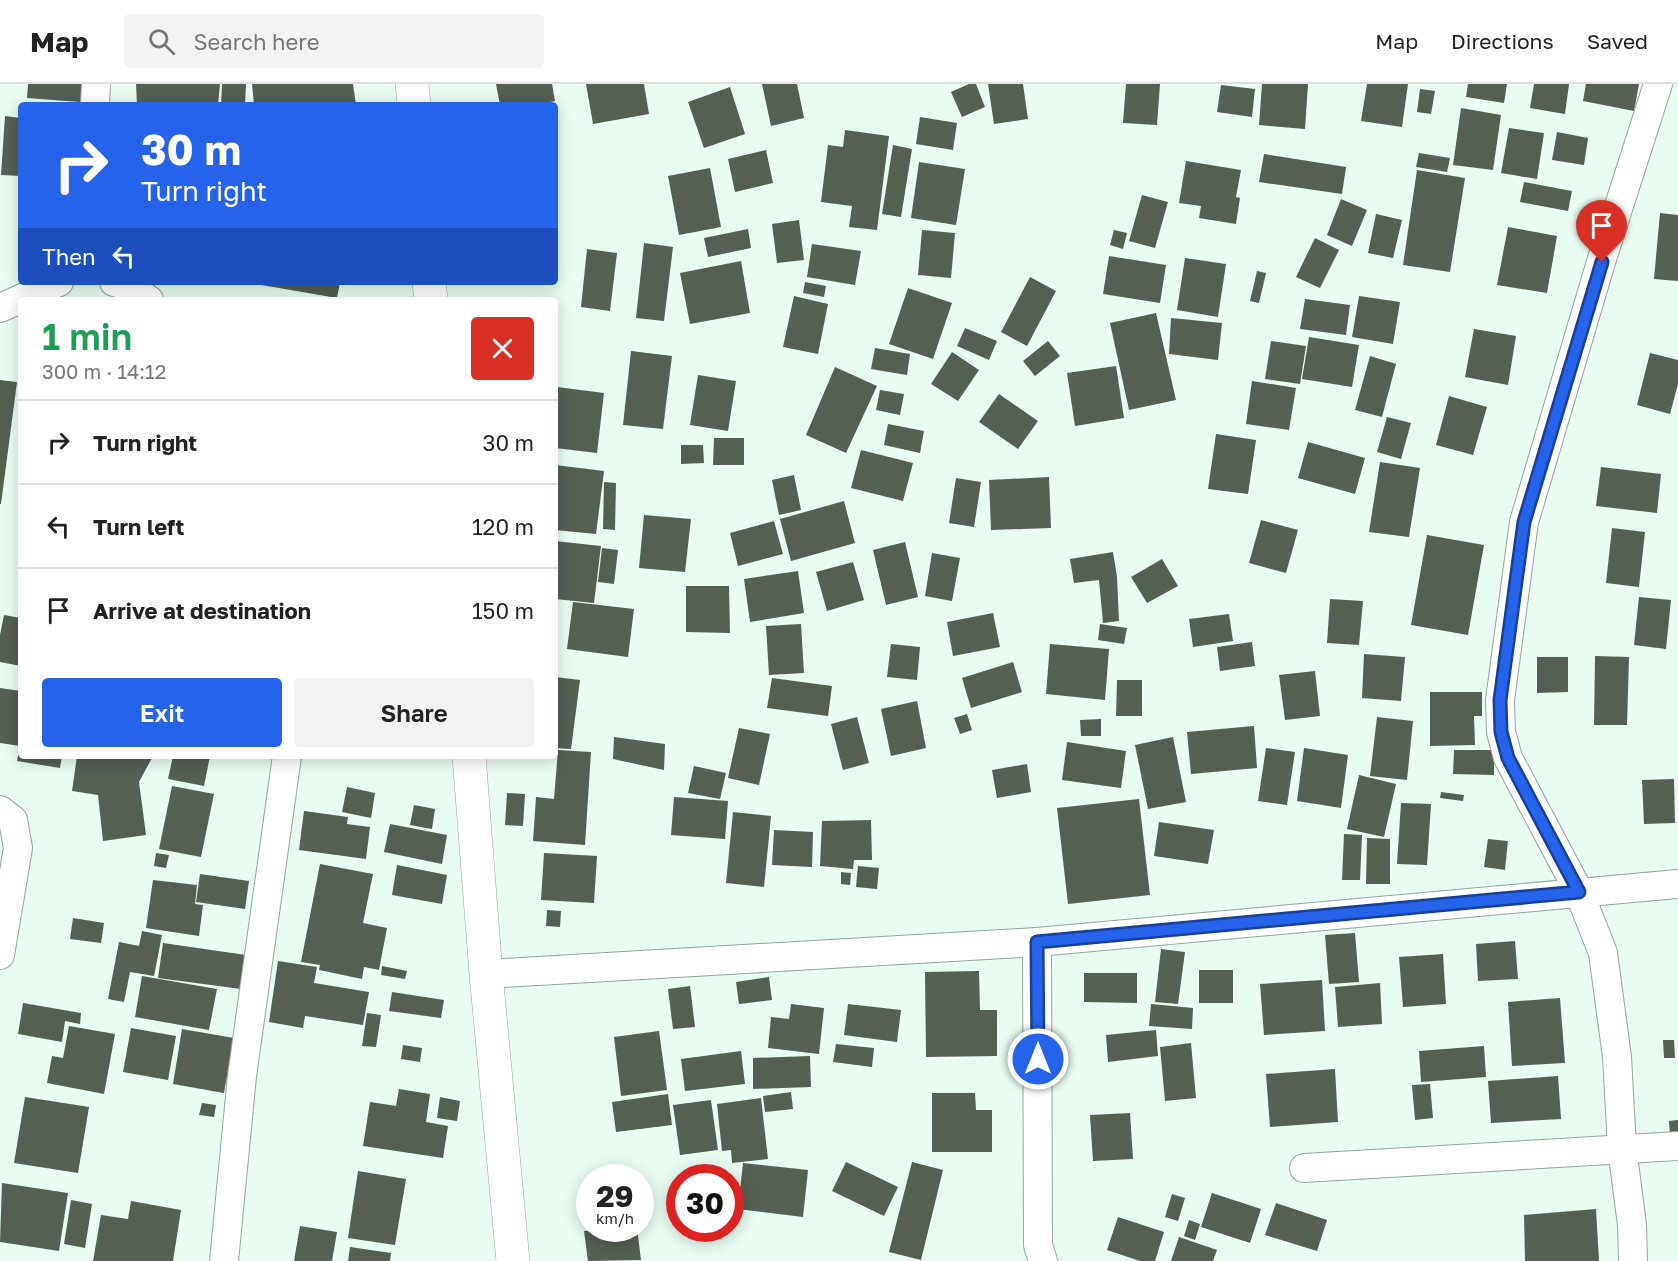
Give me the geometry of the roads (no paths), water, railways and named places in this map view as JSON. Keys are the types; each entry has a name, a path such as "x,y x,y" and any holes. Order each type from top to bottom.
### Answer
{"street":[{"path":"95,102 96,84"},
{"path":"412,84 414,102"},
{"path":"1633,1261 1632,1225 1622,1148 1617,1057 1603,953 1579,892 1508,758 1501,732 1500,700 1524,522 1658,84"},
{"path":"25,297 52,285"},
{"path":"124,285 145,297"},
{"path":"0,308 18,300"},
{"path":"224,1261 242,1076 287,759"},
{"path":"469,759 486,974 513,1261"},
{"path":"0,810 13,820 18,848 0,955"},
{"path":"486,974 1037,942 1678,884"},
{"path":"1037,942 1038,1245 1043,1261"},
{"path":"1304,1168 1678,1146"}]}
